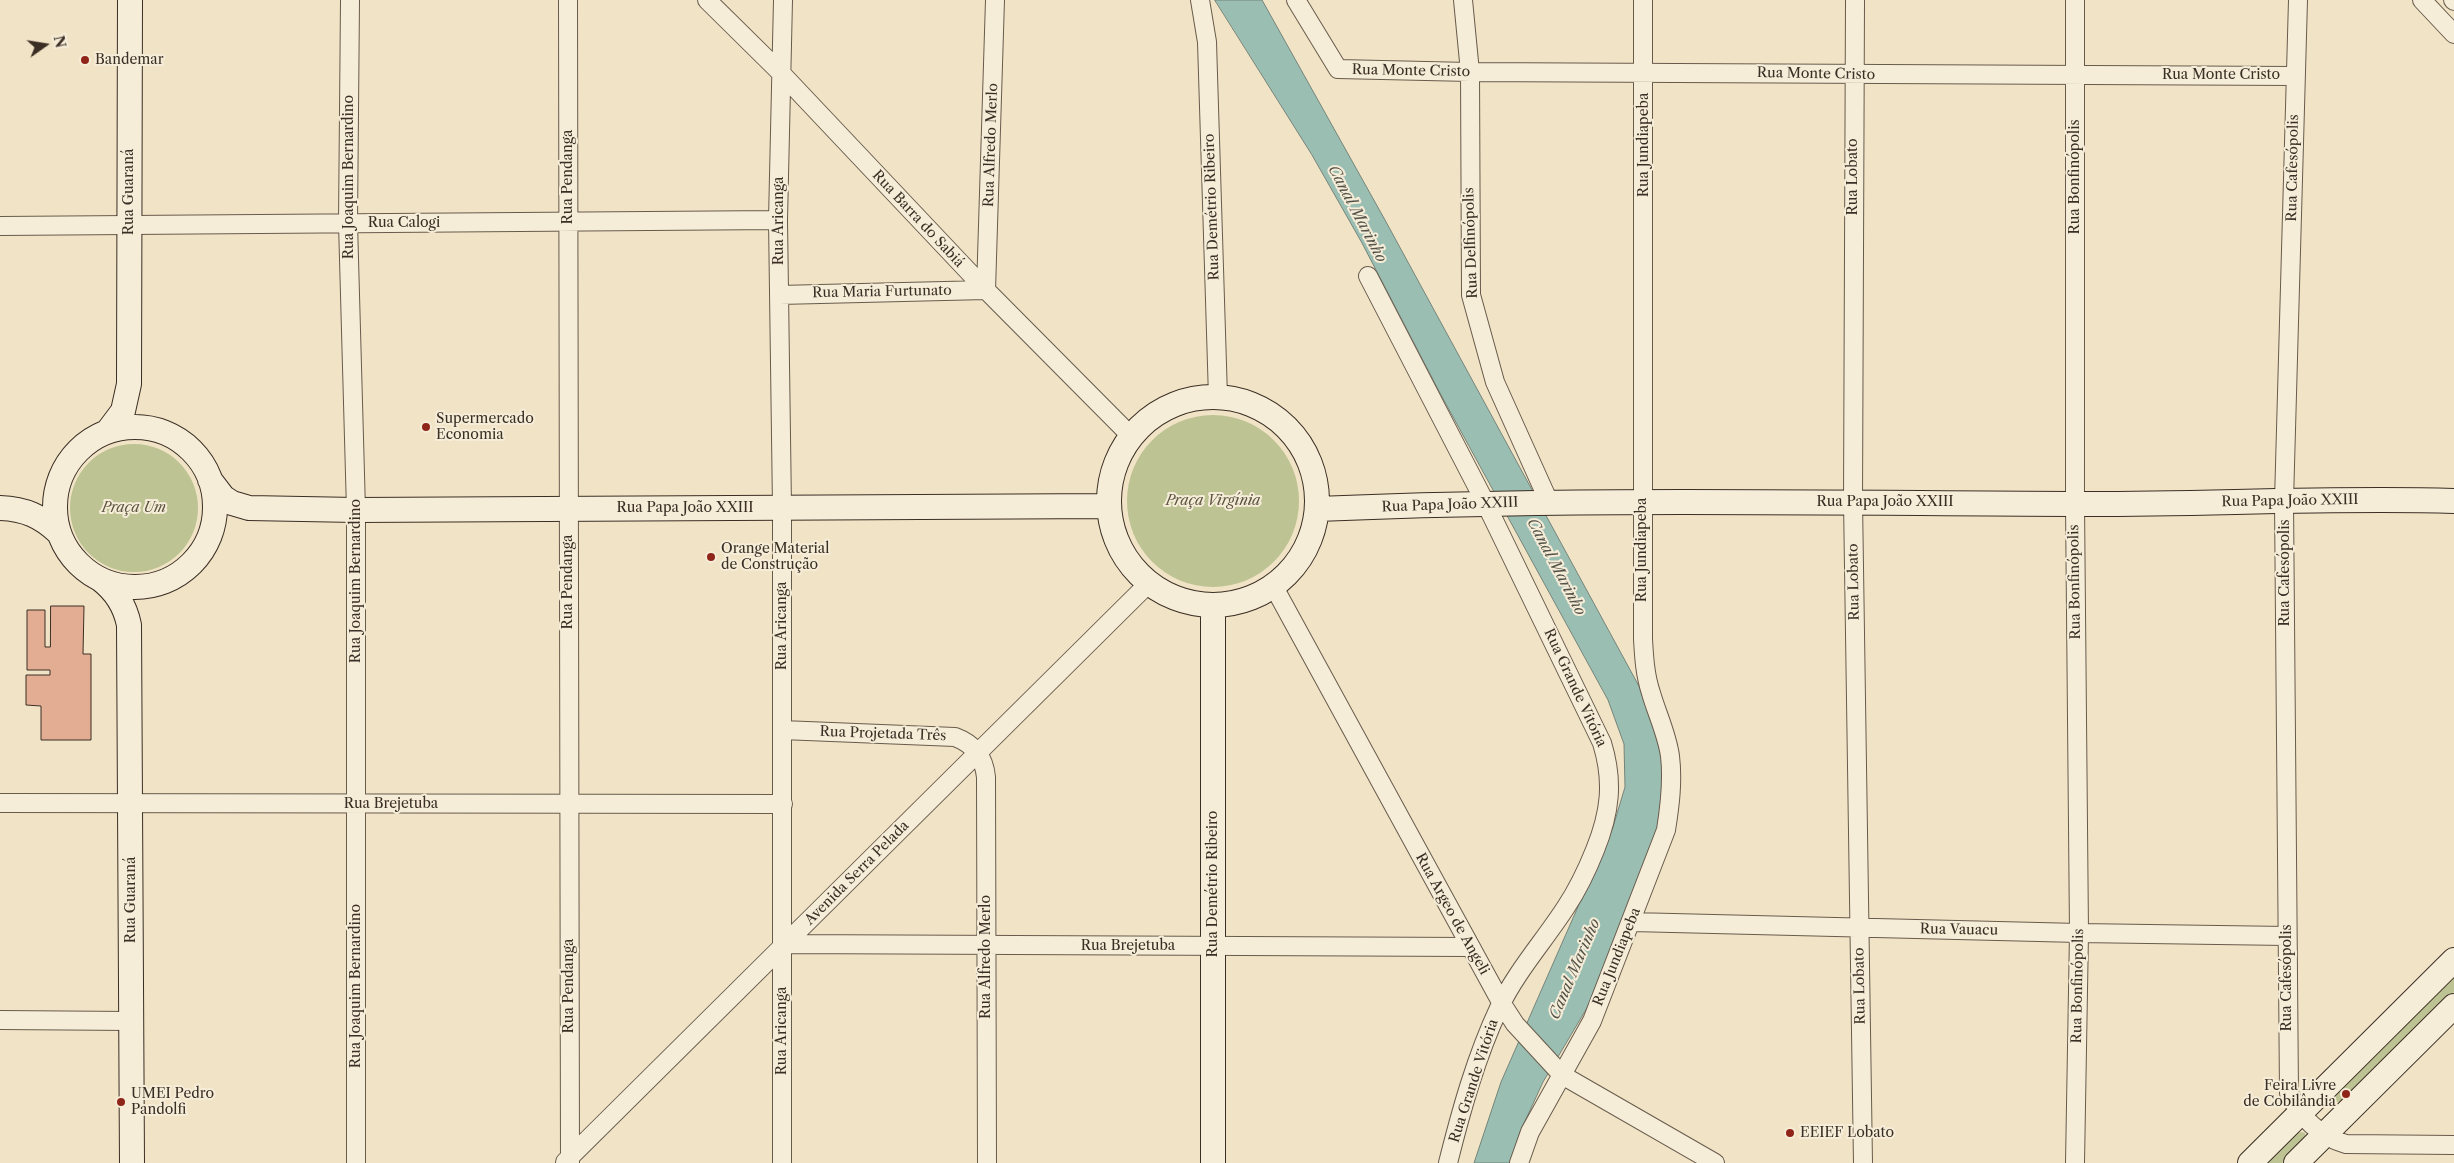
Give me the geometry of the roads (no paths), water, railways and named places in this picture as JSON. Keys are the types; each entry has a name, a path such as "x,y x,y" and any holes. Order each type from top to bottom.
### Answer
{"street":[{"name":"Rua Guaraná","path":"108,431 123,411 130,384 130,0"},
{"name":"Rua Joaquim Bernardino","path":"350,0 348,223 356,510 356,1163"},
{"name":"Rua Pendanga","path":"568,0 568,1161"},
{"name":"Rua Barra do Sabiá","path":"707,0 781,73 986,290 1131,436"},
{"name":"Rua Aricanga","path":"782,1163 782,508 778,220 783,0"},
{"name":"Rua Alfredo Merlo","path":"986,290 994,0"},
{"name":"Rua Monte Cristo","path":"1296,0 1338,69 1470,72 2295,76"},
{"name":"Rua Delfinópolis","path":"1463,0 1470,72 1471,295 1495,382 1544,502"},
{"name":"Rua Jundiapeba","path":"1558,1070 1592,1021 1632,922 1666,830 1671,797 1670,757 1645,666 1641,503 1643,0"},
{"name":"Rua Lobato","path":"1855,0 1853,74 1853,501 1863,1163"},
{"name":"Rua Bonfinópolis","path":"2075,0 2074,504 2078,933 2075,1163"},
{"name":"Rua Cafesópolis","path":"2298,0 2284,501 2288,1084 2292,1101 2301,1113"},
{"path":"2422,0 2454,34"},
{"name":"Rua Demétrio Ribeiro","path":"1202,9 1207,52 1218,397"},
{"name":"Rua Calogi","path":"0,226 778,220"},
{"name":"Rua Grande Vitória","path":"1368,276 1490,502 1602,743 1610,775 1610,791 1603,831 1582,881 1502,1004 1469,1089 1448,1163"},
{"name":"Rua Maria Furtunato","path":"779,295 986,290"},
{"name":"Rua Guaraná","path":"130,384 137,408 152,428"},
{"path":"1218,397 1255,406 1276,419 1295,437 1312,471 1317,509 1314,532 1304,553 1291,572 1274,587 1244,601 1213,606 1175,598 1149,584 1133,568 1121,549 1113,528 1108,506 1113,468 1131,436 1149,418 1170,406 1193,399 1218,397"},
{"path":"135,426 152,428 169,434 184,444 203,464 210,480 215,507 210,534 202,550 191,564 169,580 135,587 117,585 100,579 85,570 72,557 59,533 55,506 59,480 67,464 78,450 92,438 108,431 135,426"},
{"path":"7,508 39,498 59,480"},
{"name":"Rua Papa João XXIII","path":"210,480 216,489 232,502 249,508 356,510 1108,506"},
{"name":"Rua Papa João XXIII","path":"1317,509 1490,502 1853,501 2074,504 2454,501"},
{"path":"7,508 22,509 41,518 59,533"},
{"name":"Rua Papa João XXIII","path":"210,534 217,526 234,515 261,508"},
{"name":"Rua Guaraná","path":"100,579 109,586 123,605 128,620 129,636 132,1163"},
{"name":"Rua Guaraná","path":"129,636 140,607 148,596 169,580"},
{"name":"Avenida Serra Pelada","path":"568,1161 1149,584"},
{"name":"Rua Argeo de Angeli","path":"1274,587 1502,1004 1515,1024 1558,1070 1715,1163"},
{"name":"Rua Demétrio Ribeiro","path":"1213,606 1213,1163"},
{"name":"Rua Projetada Três","path":"782,730 955,737 964,740 978,753"},
{"name":"Rua Alfredo Merlo","path":"978,753 985,768 986,777 987,1163"},
{"name":"Rua Brejetuba","path":"0,802 130,804 782,804"},
{"name":"Rua Vauacu","path":"1632,922 2287,936"},
{"name":"Rua Brejetuba","path":"783,946 1471,947"},
{"path":"2250,1163 2454,960"},
{"path":"2296,1163 2454,1006"},
{"path":"0,1020 131,1021"},
{"path":"1519,1163 1530,1132 1558,1070"},
{"path":"2301,1113 2325,1134 2346,1144 2454,1145"}],"water":[{"name":"Canal Marinho","path":"1215,0 1262,0 1385,220 1646,699 1665,769 1665,811 1600,986 1543,1082 1520,1132 1510,1163 1474,1163 1501,1082 1613,827 1625,787 1624,744 1608,700 1441,395 1362,243 1312,155"}],"place":[{"name":"Bandemar","path":"85,60"},
{"name":"Supermercado Economia","path":"426,427"},
{"name":"Orange Material de Construção","path":"711,557"},
{"name":"Feira Livre de Cobilândia","path":"2346,1094"},
{"name":"UMEI Pedro Pandolfi","path":"121,1102"},
{"name":"EEIEF Lobato","path":"1790,1133"}],"park label":[{"name":"Praça Virgínia","path":"1213,501"},
{"name":"Praça Um","path":"134,508"}]}
